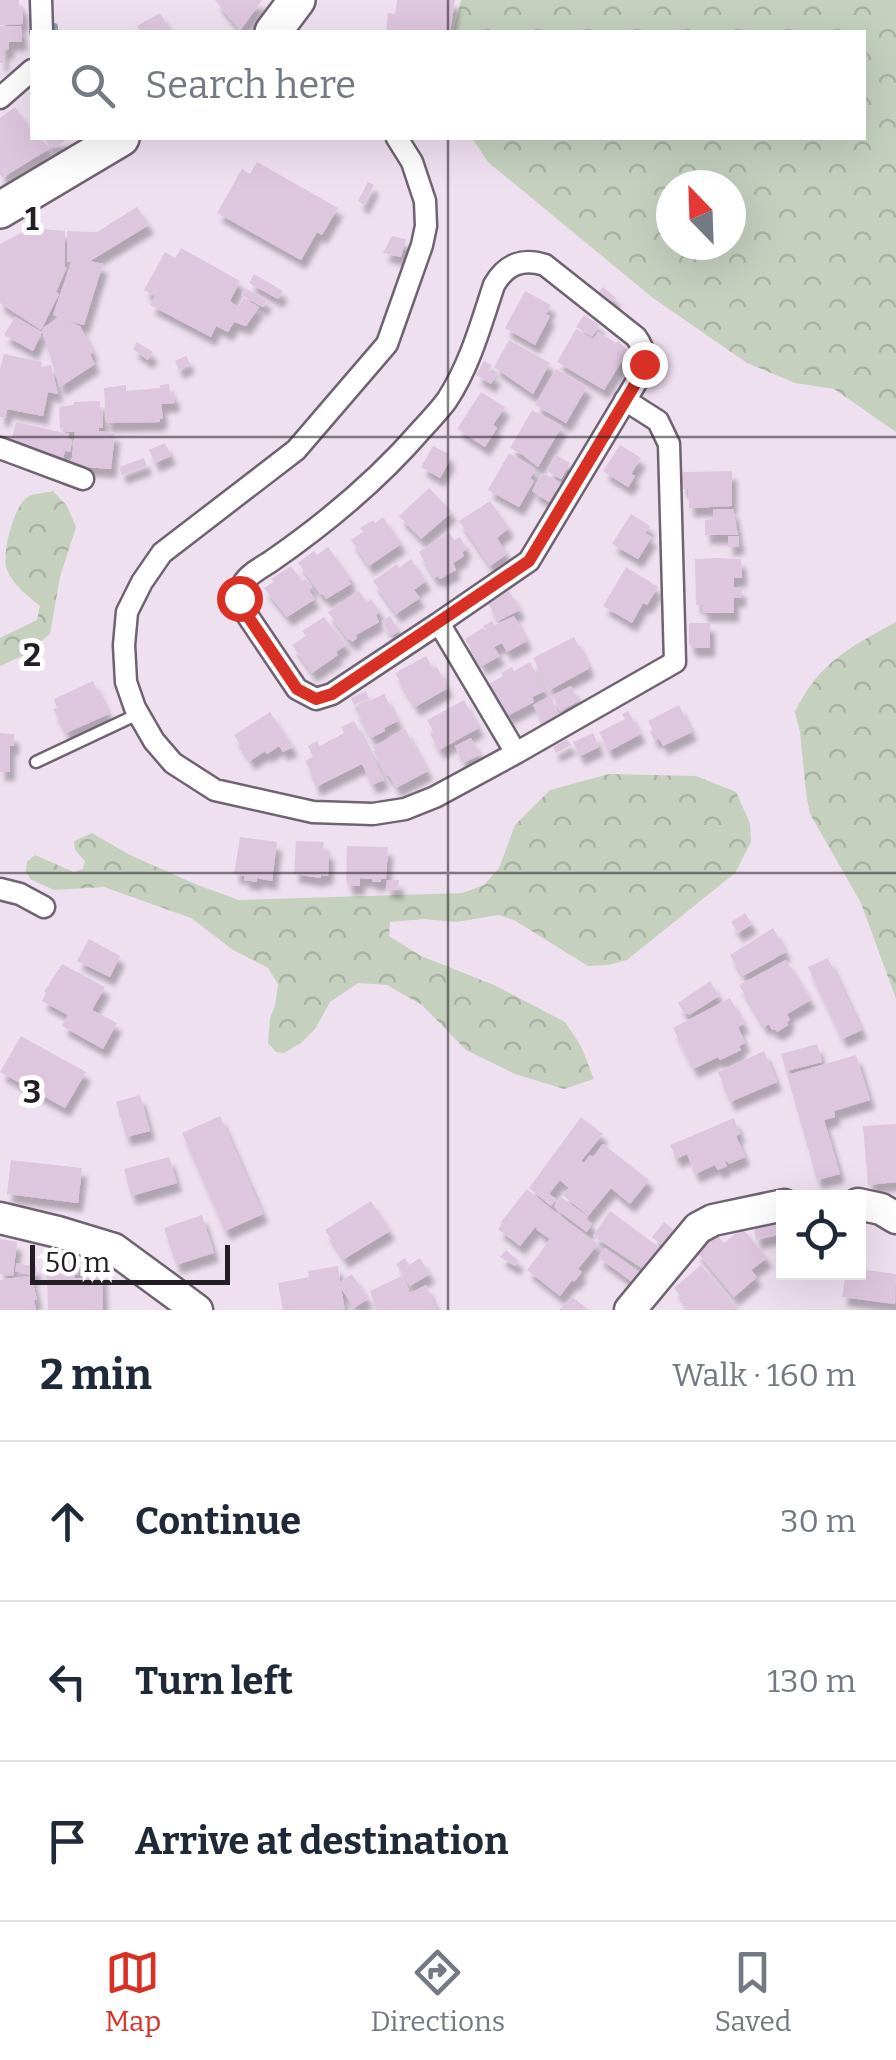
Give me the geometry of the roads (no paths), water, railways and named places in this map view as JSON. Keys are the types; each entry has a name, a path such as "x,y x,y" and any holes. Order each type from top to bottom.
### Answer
{"highway":[{"path":"274,30 297,0"},
{"path":"0,210 118,140"}],"main road":[{"path":"630,1310 698,1228 713,1220 776,1207"},
{"path":"0,1218 114,1249 197,1310"}],"street":[{"path":"41,0 42,30"},
{"path":"0,98 30,72"},
{"path":"398,140 412,162 425,201 426,226 387,344 296,450 162,553 128,612 124,645 126,682 154,741 174,763 214,790 313,812 373,814 405,809 435,796 676,662 669,444 658,421 625,400"},
{"path":"532,260 546,265 636,337 645,356 644,364 625,400 529,561 332,694 316,699 297,689 243,609 240,589 250,575 324,522 365,486 407,447 446,401 469,360 494,285 507,268 532,260"},
{"path":"0,448 83,479"},
{"path":"439,623 516,753"},
{"path":"0,890 20,894 44,907"}],"lane":[{"path":"36,762 138,714"}]}
